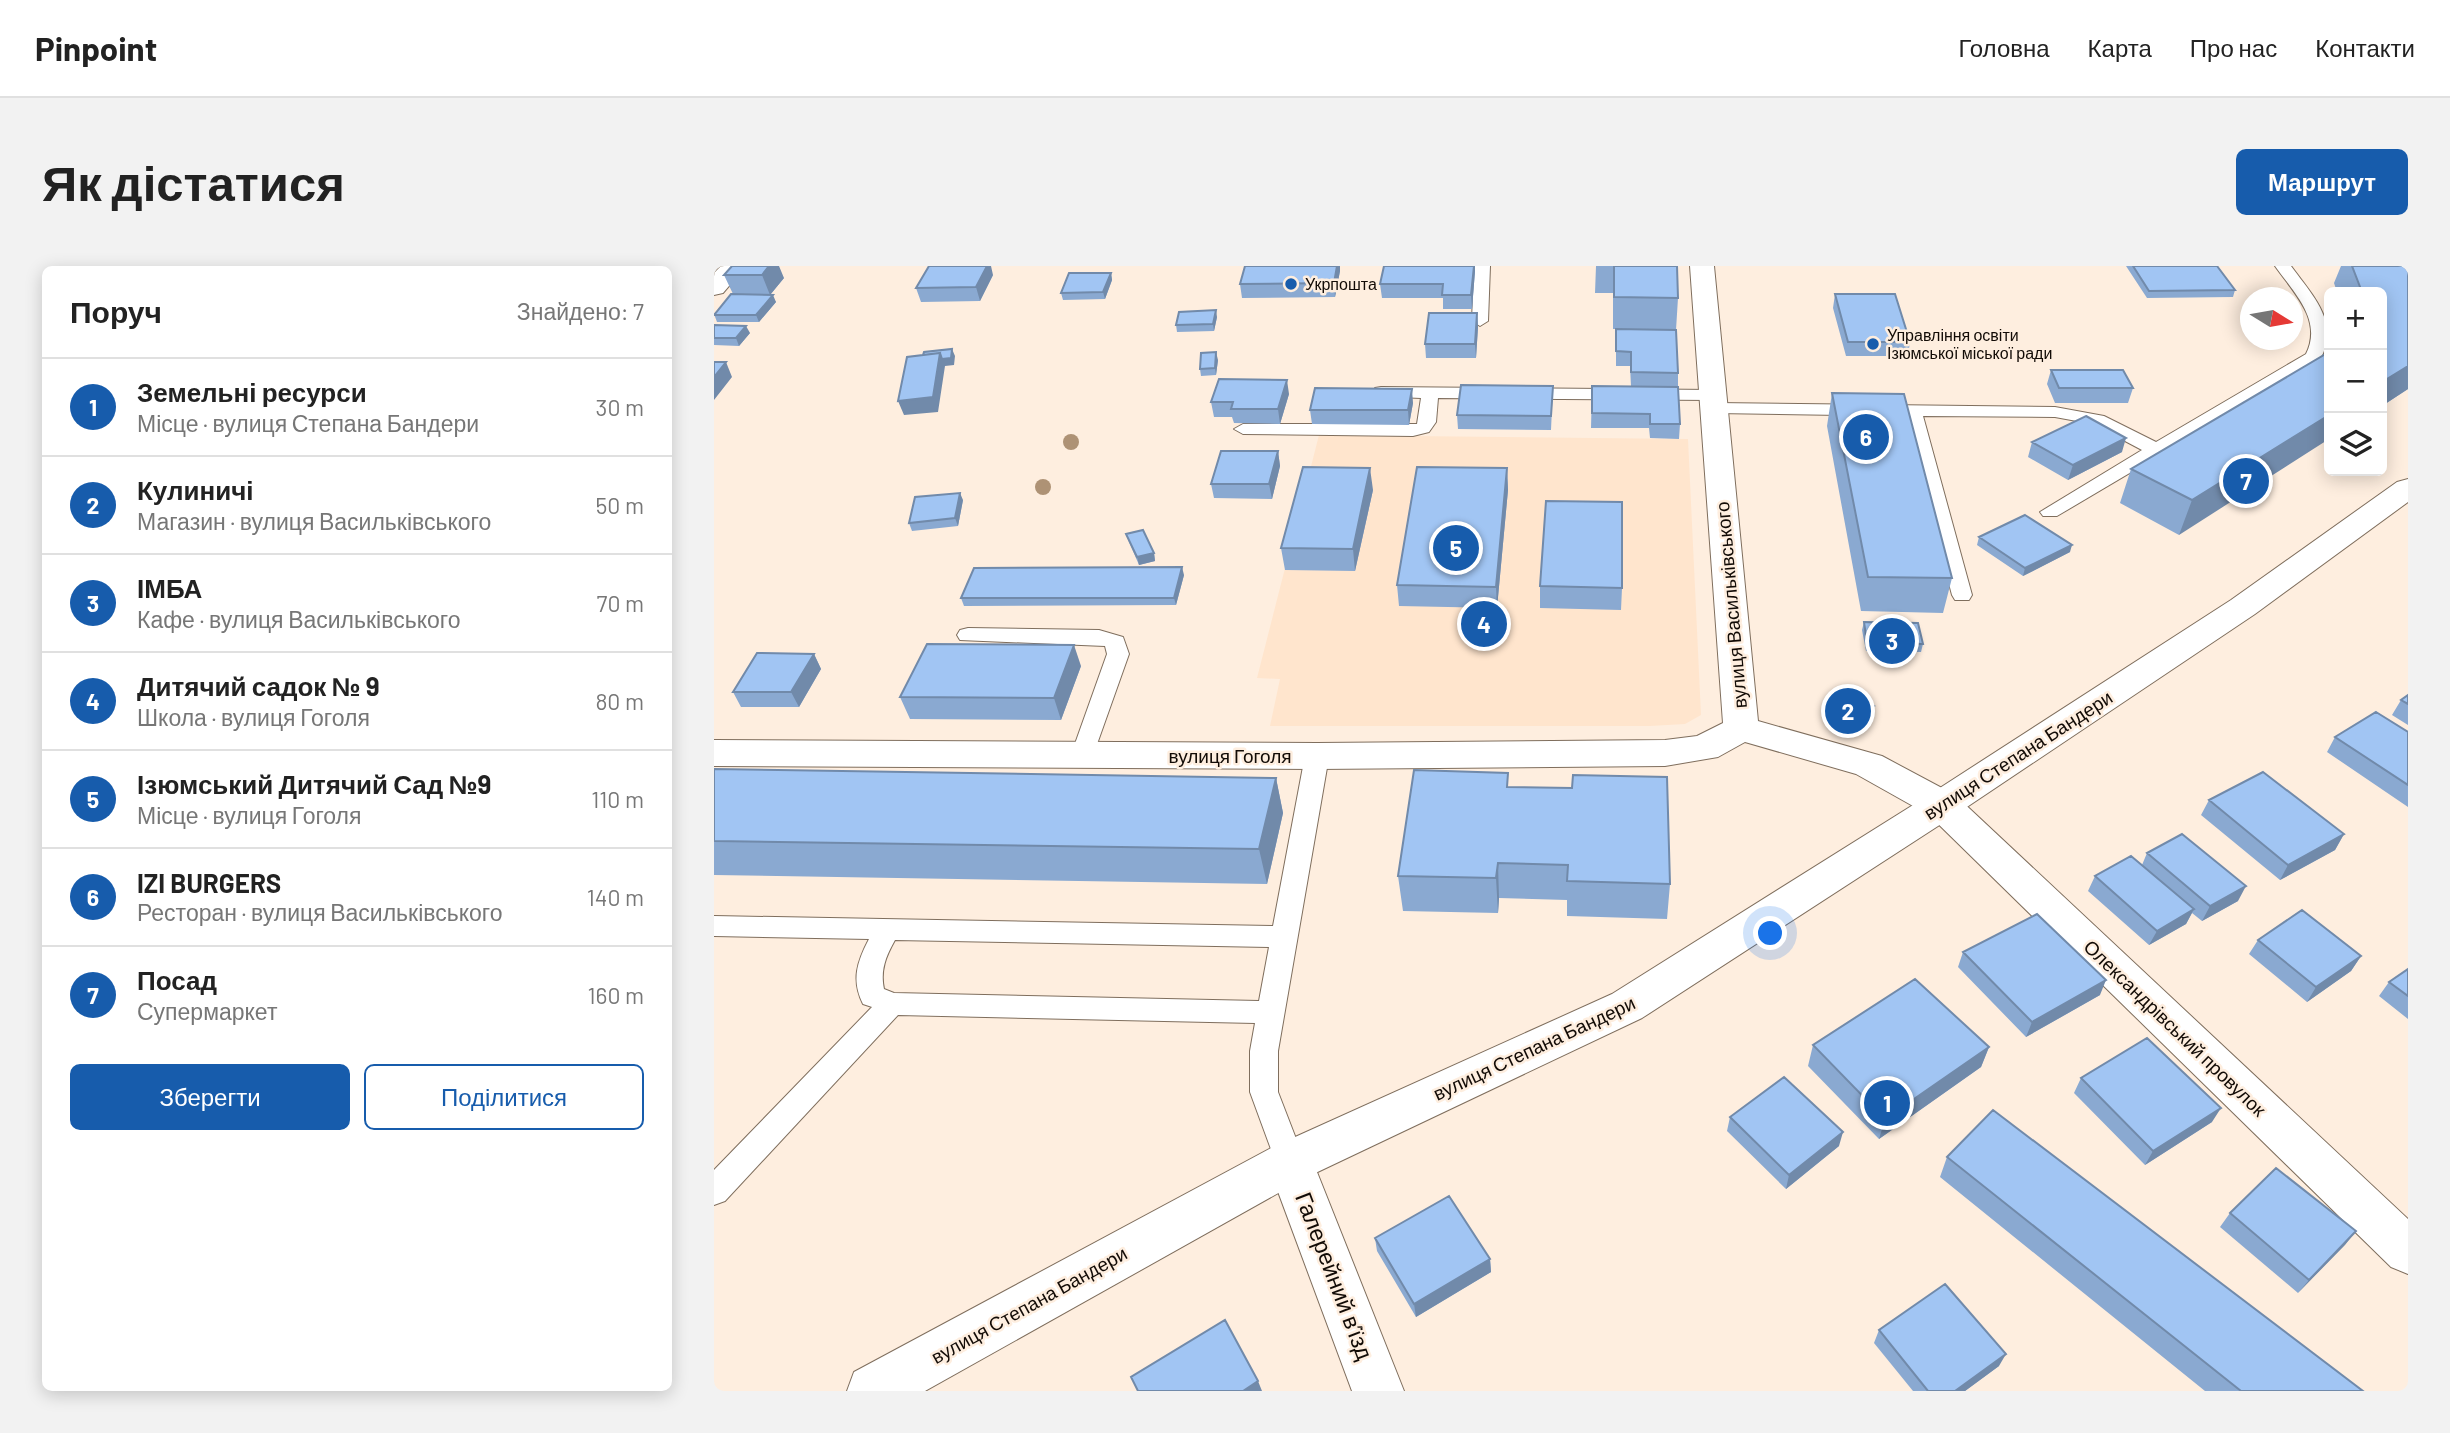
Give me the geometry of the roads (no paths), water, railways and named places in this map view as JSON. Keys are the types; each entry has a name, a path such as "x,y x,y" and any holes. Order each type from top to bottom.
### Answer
{"street":[{"path":"714,288 734,266"},
{"name":"вулиця Васильківського","path":"1702,266 1741,729 1869,765 1942,805"},
{"name":"вулиця Степана Бандери","path":"873,1391 1290,1162 1627,1006 1942,805 2243,607 2408,488"},
{"name":"вулиця Гоголя","path":"714,753 1317,756 1665,753 1705,748 1741,729"},
{"name":"Олександрівський провулок","path":"1942,805 2408,1251"},
{"name":"Галерейний в’їзд","path":"1290,1162 1378,1391"}],"lane":[{"path":"1480,321 1482,266"},
{"path":"2050,512 2313,357 2323,338 2321,325 2283,266"},
{"path":"1362,392 2055,412 2098,420 2155,449"},
{"path":"1243,429 1413,431 1423,428 1427,422 1430,393"},
{"path":"1913,410 1962,595"},
{"path":"968,635 1099,636 1115,642 1118,654 1083,755"},
{"path":"1290,1162 1264,1092 1264,1051 1317,756"},
{"path":"714,926 1286,937"},
{"path":"887,929 869,968 867,983 873,996 892,1004 1271,1012"},
{"path":"714,1191 892,1004"}],"place":[{"name":"Укрпошта","path":"1291,284"},
{"name":"Управління освіти Ізюмської міської ради","path":"1873,344"},
{"name":"IZI BURGERS","path":"1866,437"},
{"name":"Посад","path":"2246,481"},
{"name":"Ізюмський Дитячий Сад №9","path":"1456,548"},
{"name":"Дитячий садок № 9","path":"1484,624"},
{"name":"ІМБА","path":"1892,641"},
{"name":"Кулиничі","path":"1848,711"},
{"name":"Земельні ресурси","path":"1887,1103"}]}
